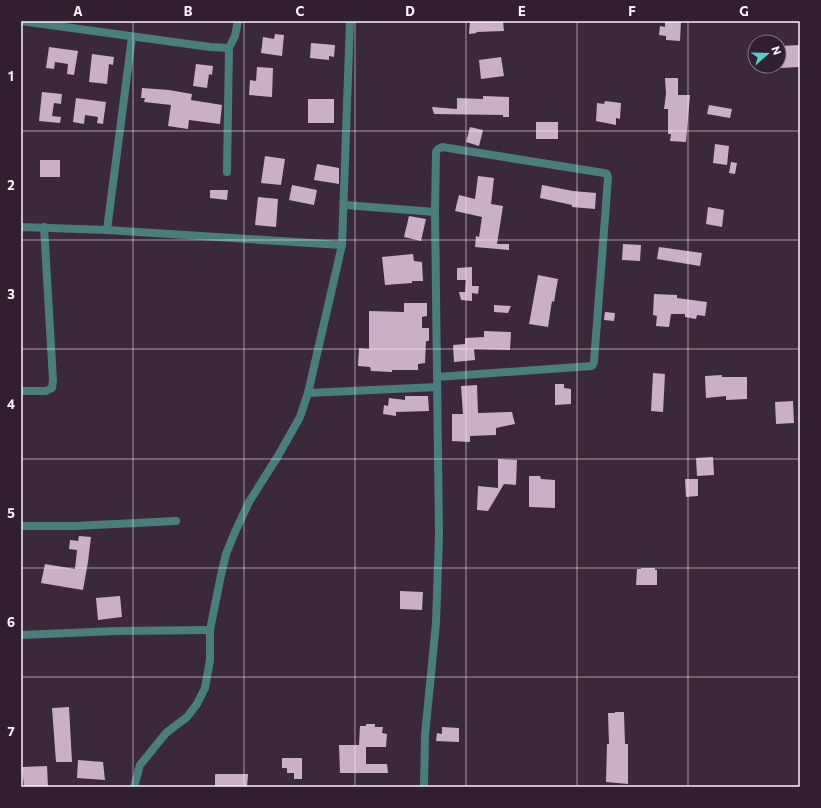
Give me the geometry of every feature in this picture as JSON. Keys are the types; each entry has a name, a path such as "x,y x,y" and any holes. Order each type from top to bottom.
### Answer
{"street":[{"path":"21,21 132,37 229,48"},
{"path":"227,172 229,48 238,21"},
{"path":"134,787 140,764 166,733 187,717 197,704 205,688 210,660 210,630 221,575 235,532 249,502 278,456 300,417 308,393 342,245 345,205 350,21"},
{"path":"107,230 132,37"},
{"path":"424,787 425,735 436,623 439,535 437,387 435,212 436,152 442,147 607,174 608,178 594,362 592,366 437,377"},
{"path":"345,205 435,212"},
{"path":"21,227 107,230 342,245"},
{"path":"21,391 46,391 52,388 53,380 44,227"},
{"path":"308,393 437,387"},
{"path":"21,526 75,526 176,522"},
{"path":"21,635 118,631 210,630"}],"building":[{"path":"470,21 503,21 504,31 476,32 477,33 469,34"},
{"path":"665,21 681,21 680,41 666,40 666,36 659,35 660,26 665,27"},
{"path":"275,34 284,35 282,56 261,53 263,37 274,39"},
{"path":"311,43 335,45 334,57 329,56 329,60 310,58"},
{"path":"800,45 800,67 787,68 787,46"},
{"path":"49,47 78,51 74,75 67,74 68,64 55,62 54,69 46,68"},
{"path":"92,54 114,57 113,65 109,64 107,84 89,82"},
{"path":"501,57 504,76 481,79 479,60"},
{"path":"196,64 213,66 212,75 209,74 207,88 193,86"},
{"path":"257,67 273,68 272,97 249,95 250,80 256,81"},
{"path":"665,78 678,78 678,95 690,95 686,142 670,141 671,134 668,134 668,109 664,109 666,94"},
{"path":"142,88 169,90 192,94 191,100 222,105 220,124 189,120 188,129 168,126 171,105 144,102 145,98 141,98"},
{"path":"42,92 62,94 61,104 54,103 52,116 61,117 60,123 39,121"},
{"path":"483,96 509,97 509,117 503,117 503,115 434,114 432,107 457,109 457,98 483,99"},
{"path":"76,98 106,102 103,124 97,123 98,117 85,115 84,124 73,122"},
{"path":"308,99 334,99 334,123 308,123"},
{"path":"605,101 621,103 620,119 616,118 616,125 596,121 597,103 604,104"},
{"path":"709,105 732,109 730,118 707,114"},
{"path":"536,122 558,122 558,139 536,139"},
{"path":"470,127 483,130 479,146 466,142"},
{"path":"715,144 729,146 727,165 713,163"},
{"path":"265,156 285,159 281,185 261,183"},
{"path":"40,160 60,160 60,177 40,177"},
{"path":"731,162 737,163 735,174 729,173"},
{"path":"317,164 339,168 339,184 314,180"},
{"path":"478,176 494,178 491,204 503,206 497,244 509,244 509,250 475,247 476,236 479,237 482,217 455,211 459,195 475,199"},
{"path":"292,185 317,190 314,205 289,200"},
{"path":"542,185 573,191 596,193 595,209 572,207 572,205 540,198"},
{"path":"210,190 228,190 227,200 210,198"},
{"path":"258,197 278,199 276,227 255,225"},
{"path":"708,207 724,210 722,227 706,224"},
{"path":"409,216 426,219 421,241 404,237"},
{"path":"623,244 641,245 640,261 622,260"},
{"path":"659,247 702,253 700,266 657,259"},
{"path":"413,254 414,261 422,262 423,281 385,285 382,257"},
{"path":"472,267 472,286 479,286 478,294 472,293 472,301 461,300 459,292 465,292 466,280 457,280 457,268"},
{"path":"538,275 558,279 554,302 552,301 548,327 529,324"},
{"path":"654,294 677,295 677,298 707,302 705,316 697,315 696,319 685,317 685,314 671,314 669,327 656,326 657,316 653,315"},
{"path":"404,303 427,303 427,316 422,317 422,328 429,328 429,341 426,341 425,363 418,364 418,370 392,370 392,372 371,371 370,367 358,366 359,348 369,349 369,311 404,312"},
{"path":"494,305 511,306 508,313 494,312"},
{"path":"605,312 615,313 614,321 604,320"},
{"path":"484,331 511,332 510,350 474,349 475,360 454,362 453,345 465,344 465,338 484,337"},
{"path":"653,373 665,374 663,412 651,411"},
{"path":"722,375 722,377 747,377 747,399 726,400 726,396 706,398 705,376"},
{"path":"555,384 564,384 564,388 571,389 571,404 555,405"},
{"path":"477,385 478,413 512,412 515,424 496,428 496,435 470,436 470,442 452,441 452,414 463,414 461,386"},
{"path":"405,396 428,396 429,411 396,412 396,416 383,414 384,405 388,406 389,398 405,400"},
{"path":"793,401 794,423 776,424 775,402"},
{"path":"713,457 714,475 697,476 696,458"},
{"path":"498,459 517,460 516,485 504,484 488,511 477,510 478,486 498,488"},
{"path":"529,476 540,476 541,479 555,480 555,508 529,507"},
{"path":"685,479 698,479 698,496 686,497"},
{"path":"79,536 91,537 83,590 41,583 45,564 75,569 77,550 69,549 70,540 78,541"},
{"path":"655,568 655,570 657,570 657,585 636,585 637,569"},
{"path":"400,591 423,592 422,610 400,609"},
{"path":"120,596 122,617 98,620 96,598"},
{"path":"69,707 72,762 56,762 52,708"},
{"path":"624,712 625,744 628,744 628,784 606,782 607,744 609,744 608,713"},
{"path":"366,724 375,724 375,727 383,727 382,733 387,734 386,747 366,747 366,764 387,764 388,773 340,773 339,745 359,745 360,726 366,726"},
{"path":"442,727 459,728 459,742 436,741 437,733 442,734"},
{"path":"282,758 302,758 302,779 294,779 294,773 287,773 287,768 282,768"},
{"path":"78,760 103,762 105,780 77,778"},
{"path":"47,766 48,787 24,787 22,767"},
{"path":"215,774 248,774 247,787 215,787"}]}
